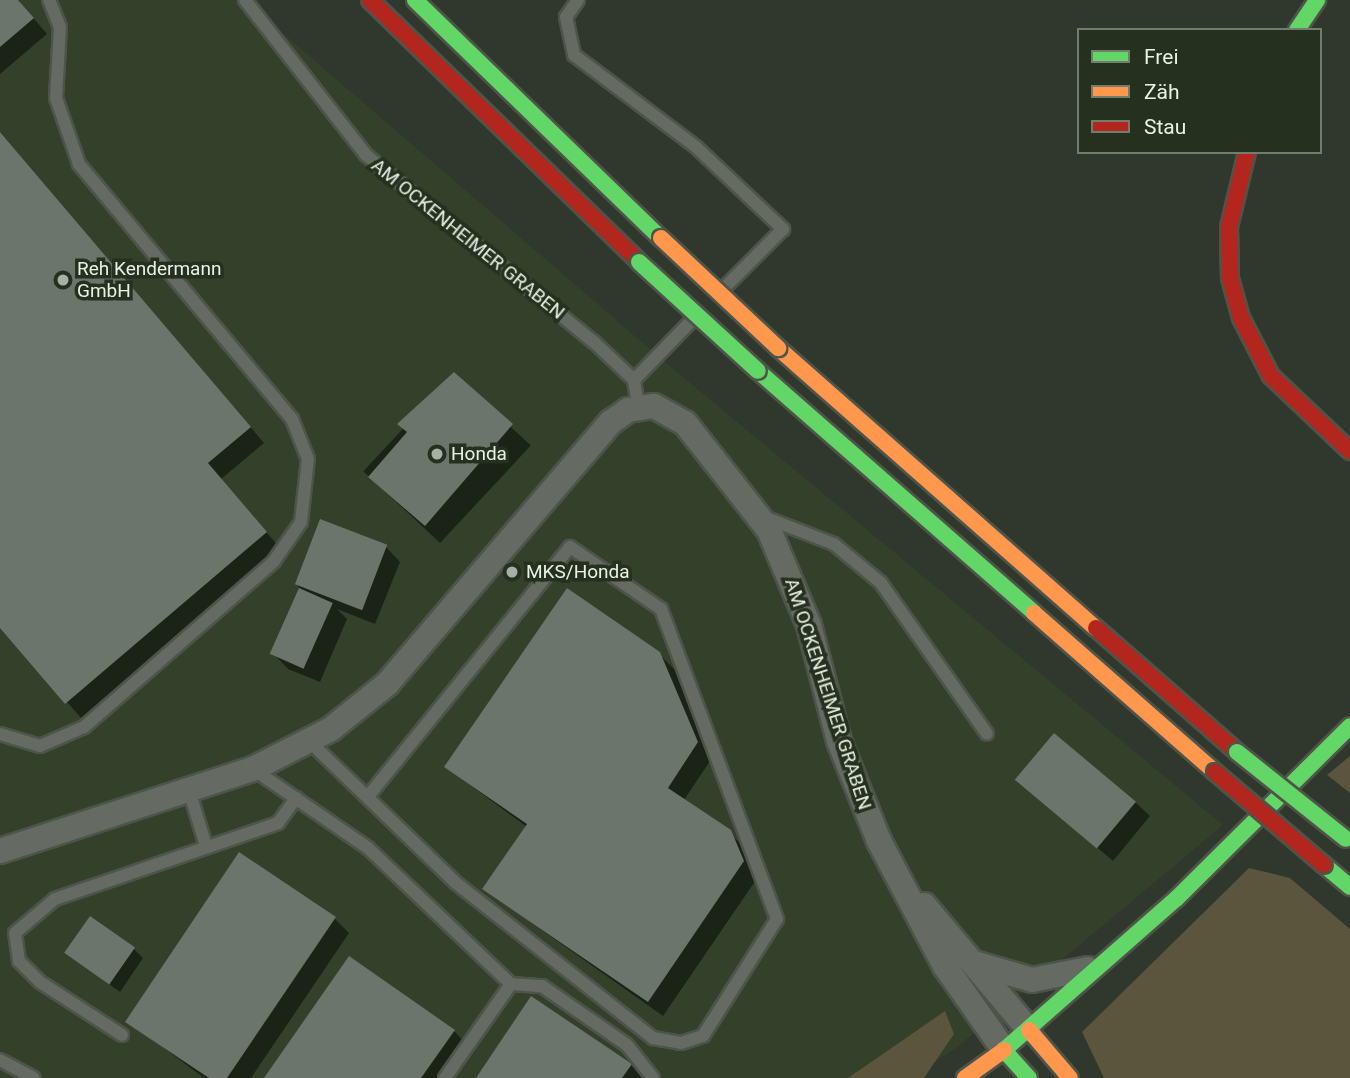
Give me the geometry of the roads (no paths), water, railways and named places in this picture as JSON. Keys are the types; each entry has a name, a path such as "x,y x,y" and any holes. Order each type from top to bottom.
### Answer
{"main road":[{"path":"370,0 639,262 758,372 1350,887"},
{"path":"415,0 778,348 1237,752 1348,840"},
{"path":"1298,28 1317,0"},
{"path":"1287,28 1289,12"},
{"path":"1247,154 1229,228 1235,299 1271,376 1333,438 1350,451"},
{"path":"1333,438 1350,470"},
{"path":"965,1078 1029,1030 1107,964 1350,726"},
{"path":"1029,1030 1070,1078"},
{"path":"1004,1049 1029,1078"}],"street":[{"name":"AM OCKENHEIMER GRABEN","path":"638,406 679,417 758,514 789,573 850,773 898,875 952,978 1004,1049"},
{"path":"0,852 188,787 253,769 309,741 387,684 611,422 638,406"},
{"name":"AM OCKENHEIMER GRABEN","path":"898,875 1029,1030"},
{"path":"974,963 1032,980 1107,964"}],"lane":[{"path":"0,734 40,746 84,727 274,561 301,522 308,459 292,419 79,164 56,98 60,27 49,0"},
{"name":"AM OCKENHEIMER GRABEN","path":"245,0 366,155 634,380"},
{"path":"578,0 566,18 574,55 696,147 783,229 634,380 638,406"},
{"path":"758,514 834,544 881,583 987,734"},
{"path":"309,741 369,795 456,883 641,1023 653,1038 681,1043 703,1036 777,919 661,609 570,547 369,795"},
{"path":"253,769 368,848 512,984 542,986 626,1045 653,1078"},
{"path":"188,787 206,846"},
{"path":"122,1035 40,982 6,949 26,918 55,899 278,823 296,798"},
{"path":"445,1078 512,984"},
{"path":"0,1060 34,1078"}],"place":[{"name":"Reh Kendermann GmbH","path":"63,280"},
{"name":"Honda","path":"437,454"},
{"name":"MKS/Honda","path":"512,572"}]}
